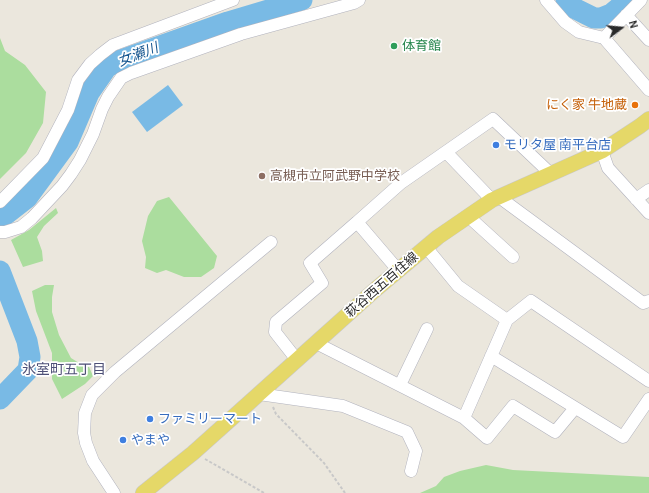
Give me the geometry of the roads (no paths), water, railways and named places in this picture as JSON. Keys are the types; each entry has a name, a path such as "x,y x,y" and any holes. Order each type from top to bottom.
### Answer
{"main road":[{"name":"萩谷西五百住線","path":"143,493 263,395 297,360 376,289 438,237 495,199 602,151 649,119"}],"street":[{"path":"0,202 43,158 68,110 78,80 90,64 100,55 113,45 233,0"},
{"path":"2,232 21,227 32,218 72,174 93,134 108,97 121,78 131,73 241,34 354,3 359,0"},
{"path":"546,0 565,22 579,32 604,38 649,90"},
{"path":"604,38 641,0"},
{"path":"626,15 649,40"},
{"path":"297,360 275,332 276,322 322,282 310,263 401,183 493,119 551,174"},
{"path":"602,151 608,168 649,213"},
{"path":"446,152 495,199 643,303 649,302"},
{"path":"636,199 649,190"},
{"path":"469,217 513,257"},
{"path":"357,222 398,270"},
{"path":"114,493 92,461 86,443 84,433 85,413 92,395 115,372 271,242"},
{"path":"426,247 458,286 507,320"},
{"path":"464,418 507,320 531,301 649,381"},
{"path":"400,385 427,329"},
{"path":"316,343 464,418 487,438 513,406 555,432 575,408"},
{"path":"491,356 623,438 649,400"},
{"path":"263,395 343,406 407,432 416,451 411,471"}],"water":[{"path":"168,85 183,105 147,132 132,112"}],"waterway":[{"name":"女瀬川","path":"0,219 27,198 68,142 89,93 107,67 121,60 228,22 302,0"},
{"name":"女瀬川","path":"566,0 574,8 594,18 601,18 611,14 628,0"},
{"name":"女瀬川","path":"0,271 27,341 30,357 28,370 0,399"}],"place":[{"name":"体育館","path":"394,46"},
{"name":"にく家 牛地蔵","path":"635,105"},
{"name":"モリタ屋 南平台店","path":"496,145"},
{"name":"高槻市立阿武野中学校","path":"262,176"},
{"name":"ファミリーマート","path":"150,419"},
{"name":"やまや","path":"123,440"}],"district":[{"name":"氷室町五丁目","path":"64,370"}]}
